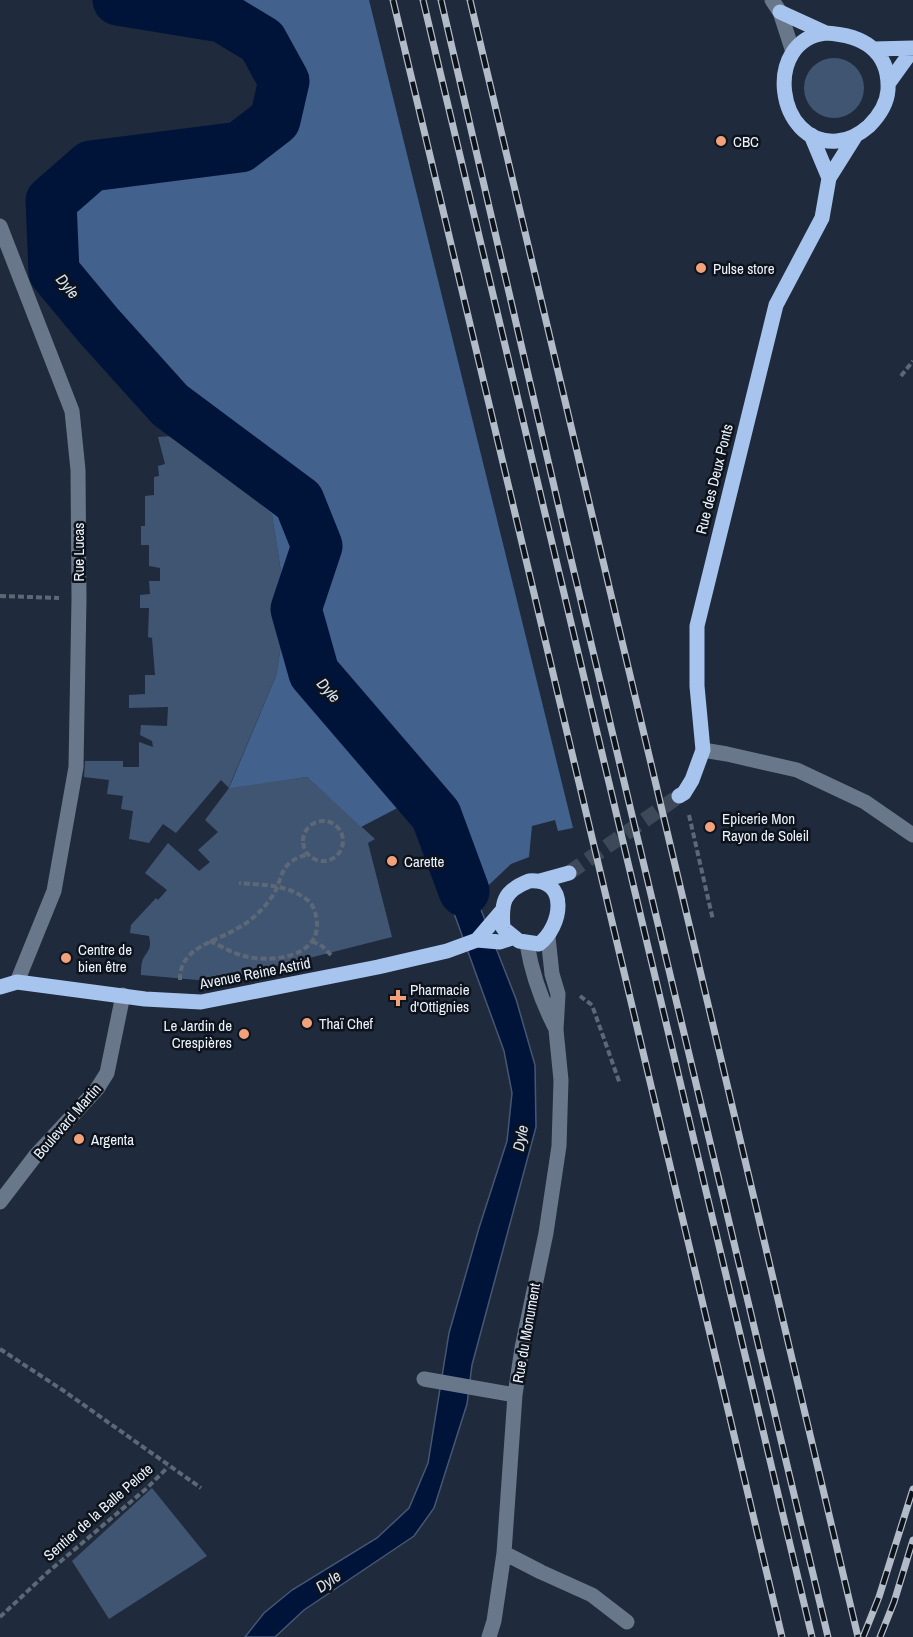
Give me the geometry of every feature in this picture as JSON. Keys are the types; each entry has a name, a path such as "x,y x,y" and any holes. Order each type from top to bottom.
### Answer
{"main road":[{"name":"Rue des Deux Ponts","path":"776,6 826,33 848,36 874,49 913,49"},
{"path":"826,33 806,38 793,52 784,80 785,101 794,118 811,135 829,178"},
{"path":"874,49 884,63 888,74 888,84"},
{"name":"Rue des Deux Ponts","path":"681,794 692,780 703,750 697,686 697,626 776,305 822,218 829,178 855,135 873,122 881,111 887,98 888,84 913,49"},
{"path":"811,135 830,141 845,140 855,135"},
{"path":"569,873 558,900 556,921 548,937 539,944 527,944 512,938 503,928 501,912 506,896 516,886 529,881 540,881 569,873"},
{"path":"540,881 552,888 558,900"},
{"path":"485,941 488,926 501,912"},
{"name":"Avenue Reine Astrid","path":"0,987 17,982 201,1002 378,967 485,941 512,938"}],"street":[{"path":"776,6 793,52"},
{"name":"Rue Lucas","path":"0,226 72,411 78,470 76,768 54,891 17,982"},
{"path":"703,750 797,770 866,802 913,835"},
{"name":"Rue du Monument","path":"489,1637 494,1621 504,1553 515,1395 522,1348 554,1190 559,1146 561,1080 556,1030 558,994 552,974 548,937"},
{"name":"Rue du Monument","path":"527,944 530,965 542,1001 556,1030"},
{"name":"Boulevard Martin","path":"0,1202 36,1155 97,1089 107,1073 123,995"},
{"path":"424,1379 515,1395"},
{"path":"504,1553 592,1595 627,1622"}],"path":[{"path":"901,376 913,361"},
{"path":"0,596 78,598"},
{"path":"681,794 713,920"},
{"path":"180,983 180,971 187,955 210,941 237,929 256,916 272,897 287,864 298,857 309,854 320,861 327,861 338,854 343,842 340,830 335,825 323,821 311,825 307,830 304,843 309,854"},
{"path":"210,941 243,956 261,959 300,953 312,941 317,927 316,913 308,900 277,886 239,883"},
{"path":"312,941 322,946 331,956"},
{"path":"552,974 592,1005 620,1084"},
{"name":"Sentier de la Balle Pelote","path":"0,1349 64,1391 168,1467 0,1617"},
{"path":"168,1467 201,1488"}],"shaded area":[{"path":"154,0 369,0 573,828 558,831 555,820 532,826 529,857 511,864 476,897 447,823 432,827 409,802 361,827 307,777 229,788 276,676 287,610 272,515 163,415 130,329 66,269 63,210 96,179 250,155 289,120 293,80 268,33 225,13"},
{"path":"828,58 840,58 851,63 859,71 864,88 862,100 851,113 840,118 828,118 817,113 809,105 804,94 804,82 809,71 817,63"},
{"path":"186,435 272,515 287,610 276,676 229,787 307,777 375,839 368,843 392,937 238,976 209,981 141,975 142,961 150,947 149,936 130,933 131,925 156,898 158,900 167,890 145,873 168,843 199,871 210,862 198,850 218,832 205,820 229,788 221,780 176,833 163,824 149,843 129,839 133,811 121,809 123,796 107,794 109,780 84,777 85,761 123,761 123,767 139,767 139,742 153,747 152,741 140,735 141,725 167,726 168,707 129,708 129,695 145,694 145,675 155,675 152,638 148,637 149,608 140,608 140,595 150,594 149,581 160,581 160,568 149,566 149,545 141,545 141,526 145,526 145,496 154,495 154,477 159,476 158,466 165,464 158,437"},
{"path":"152,1488 207,1556 109,1619 72,1561"}],"water":[{"path":"447,823 516,999 535,1065 536,1127 472,1365 467,1404 434,1508 414,1536 304,1610 275,1637 245,1637 264,1613 292,1590 377,1538 409,1508 428,1463 449,1333 507,1141 512,1093 504,1051 455,916 432,827"}],"waterway":[{"name":"Dyle","path":"118,0 222,17 262,41 284,81 275,120 240,147 91,166 51,201 54,272 170,405 299,501 317,546 296,609 314,673 436,815 464,891"}],"tunnel":[{"path":"569,873 679,796"}],"railway":[{"path":"393,0 782,1637"},
{"path":"423,0 812,1637"},
{"path":"441,0 570,555 828,1637"},
{"path":"470,0 858,1637"},
{"path":"863,1637 879,1597 913,1489"},
{"path":"880,1637 894,1602 913,1540"}],"place":[{"name":"CBC","path":"721,141"},
{"name":"Pulse store","path":"701,268"},
{"name":"Epicerie Mon Rayon de Soleil","path":"710,827"},
{"name":"Carette","path":"392,861"},
{"name":"Centre de bien être","path":"66,958"},
{"name":"Pharmacie d'Ottignies","path":"398,998"},
{"name":"Thaï Chef","path":"307,1023"},
{"name":"Le Jardin de Crespières","path":"244,1034"},
{"name":"Argenta","path":"79,1139"}]}
